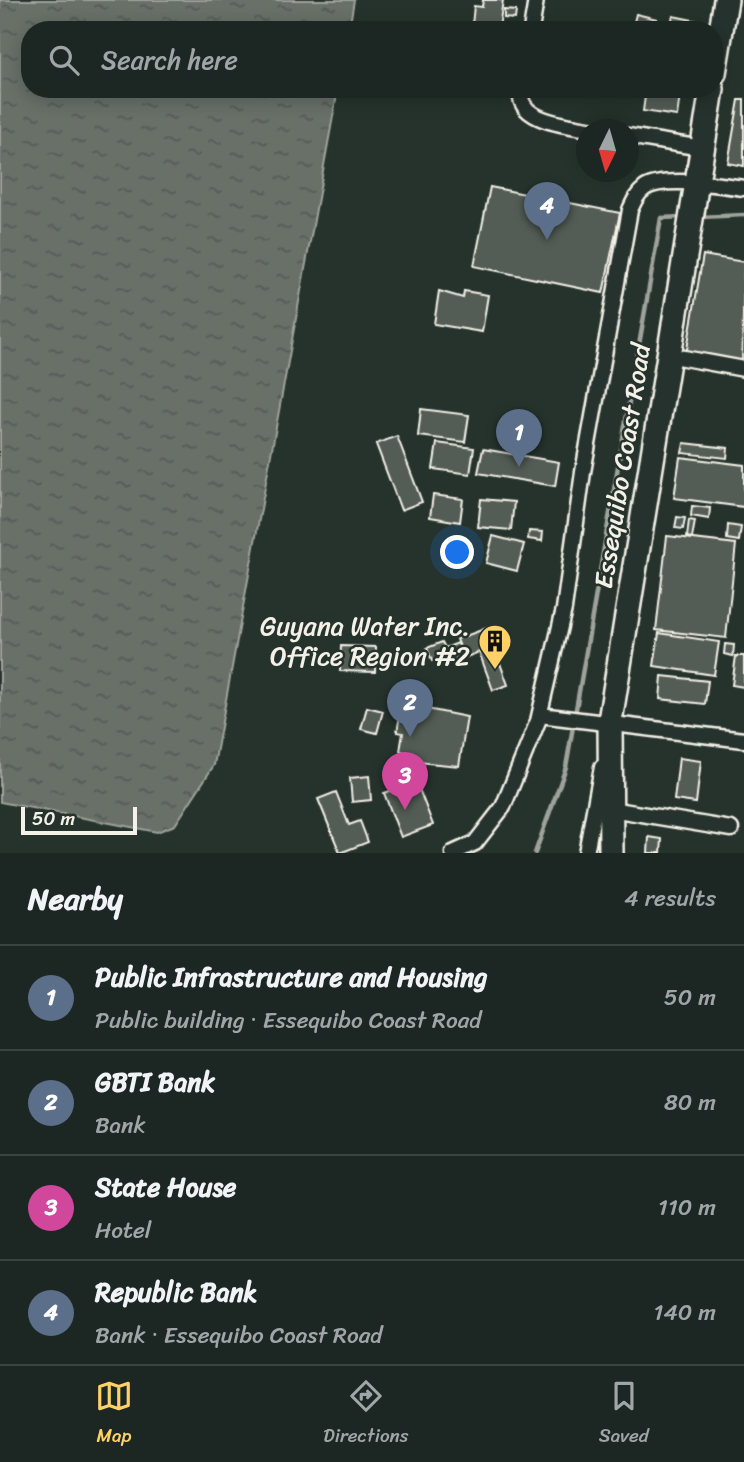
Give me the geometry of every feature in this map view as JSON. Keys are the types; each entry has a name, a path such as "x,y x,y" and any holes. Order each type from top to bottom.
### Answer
{"main road":[{"path":"723,21 726,0"},
{"name":"Essequibo Coast Road","path":"611,853 611,809 603,720 710,98"}],"street":[{"path":"532,21 536,0"},
{"path":"520,98 525,108 535,116 576,126"},
{"path":"639,138 702,148"},
{"path":"453,853 475,844 503,807 540,715 564,609 583,472 630,210 637,194 648,186 744,188"},
{"path":"668,355 744,369"},
{"path":"540,715 603,720 744,740"},
{"path":"586,853 603,720"},
{"path":"611,809 731,829"}],"water":[{"path":"0,0 354,0 350,21 21,21 21,98 336,98 214,765 175,825 157,832 0,802"}],"building":[{"path":"483,0 503,0 500,21 472,21 474,6 482,7"},
{"path":"504,10 516,11 515,19 504,18"},
{"path":"636,14 657,19 657,21 634,21"},
{"path":"673,16 698,21 672,21"},
{"path":"645,98 680,98 677,116 643,111"},
{"path":"739,100 744,100 744,166 728,163"},
{"path":"490,187 620,213 603,293 474,266"},
{"path":"703,255 744,262 742,365 686,355"},
{"path":"439,291 463,298 464,291 488,295 482,332 434,324"},
{"path":"421,409 469,415 465,442 418,436"},
{"path":"397,436 422,502 401,510 376,444"},
{"path":"437,443 474,448 470,474 433,469"},
{"path":"684,443 728,448 727,458 682,453"},
{"path":"483,449 559,462 555,486 478,473"},
{"path":"680,457 744,465 744,507 674,498"},
{"path":"433,495 463,499 460,522 430,517"},
{"path":"481,499 514,502 511,530 478,527"},
{"path":"692,506 710,508 709,519 691,516"},
{"path":"677,517 685,518 683,529 675,528"},
{"path":"689,520 695,521 692,538 687,537"},
{"path":"728,525 741,527 739,541 727,539"},
{"path":"529,531 543,532 542,541 528,539"},
{"path":"493,536 524,544 517,571 486,563"},
{"path":"667,536 736,544 726,638 656,630"},
{"name":"Guyana Water Inc. Office Region #2","path":"487,628 508,685 493,690 479,652 464,658 457,639"},
{"path":"659,633 719,642 714,675 654,666"},
{"path":"442,642 445,648 458,643 463,657 448,662 446,656 432,661 427,648"},
{"path":"725,644 734,645 733,656 724,654"},
{"path":"341,646 376,647 375,672 340,671"},
{"path":"736,656 744,656 744,687 732,685"},
{"path":"662,676 708,681 705,704 660,699"},
{"path":"402,704 467,717 459,766 407,761 409,753 400,751 403,733 397,732"},
{"path":"367,707 383,711 377,733 361,729"},
{"path":"679,758 701,761 696,803 674,800"},
{"path":"369,776 371,800 352,802 350,778"},
{"path":"406,785 409,793 419,789 433,825 401,837 384,793"},
{"path":"336,792 349,825 360,821 368,842 340,853 318,799"},
{"path":"649,837 662,839 661,853 648,853"}],"waterway":[{"path":"699,217 744,215"},
{"path":"535,853 566,767 661,218 684,217"}],"place":[{"name":"Republic Bank","path":"547,240"},
{"name":"Public Infrastructure and Housing","path":"519,467"},
{"name":"Guyana Water Inc. Office Region #2","path":"495,671"},
{"name":"GBTI Bank","path":"410,737"},
{"name":"State House","path":"405,810"}]}
